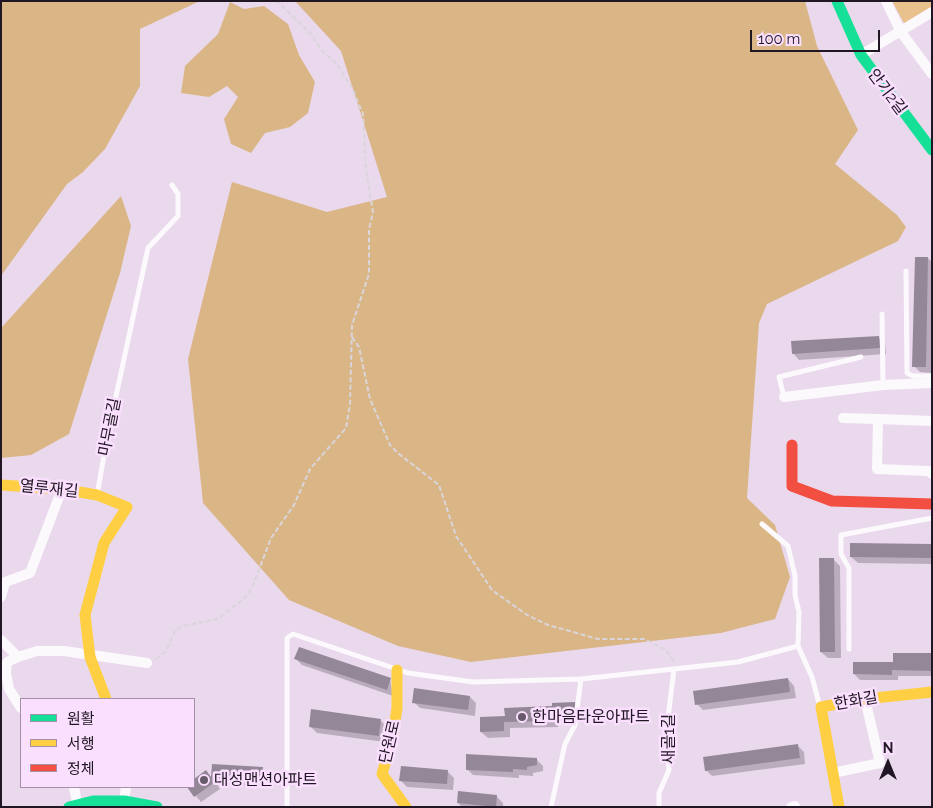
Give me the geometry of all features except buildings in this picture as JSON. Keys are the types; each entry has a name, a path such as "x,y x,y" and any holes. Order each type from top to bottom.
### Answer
{"street":[{"name":"안기2길","path":"837,1 860,56 932,150"},
{"path":"886,1 901,32 932,74"},
{"path":"860,56 932,12"},
{"path":"784,397 883,385 932,382"},
{"path":"843,418 932,421"},
{"path":"878,420 877,469 929,470 932,474"},
{"path":"792,445 792,486 832,501 932,504"},
{"name":"열루재길","path":"1,485 62,489 97,495"},
{"path":"1,597 5,582 30,573 62,489"},
{"path":"97,495 127,507 104,543 93,579 86,615 90,656 106,698"},
{"path":"1,640 18,657"},
{"path":"20,706 9,688 6,673 7,662 18,657 37,652 64,651 147,663"},
{"name":"단원로","path":"397,670 397,708 393,735 382,774 406,807"},
{"name":"한화길","path":"839,807 821,708 865,699 932,692"},
{"path":"833,773 880,763 865,699"},
{"path":"74,788 75,806 93,800 157,807"},
{"path":"124,804 126,788"},
{"path":"791,807 795,806"}],"lane":[{"name":"마무골길","path":"97,495 108,433 148,248 178,216 178,194 172,186"},
{"path":"906,270 907,374 913,376 932,376"},
{"path":"882,314 883,385"},
{"path":"784,397 779,377 861,357"},
{"path":"850,649 849,568 841,554 841,535 932,518"},
{"path":"762,524 788,546 795,576 795,595 799,612 798,646 812,677 821,708"},
{"path":"287,807 287,638 293,634 408,674 473,682 581,679 738,662 798,646"},
{"name":"새골1길","path":"659,807 659,793 669,770 666,734 674,669"},
{"path":"551,807 566,744 575,725 581,679"}],"path":[{"path":"147,663 166,652 176,630 182,626 218,619 245,598 252,588 271,538 294,505 310,469 346,428 350,404 352,325 369,274 369,229 373,212 366,170 363,114 352,88 337,64 322,51 311,34 277,1"},
{"path":"352,337 359,347 370,399 390,444 399,454 439,485 456,536 492,590 527,615 548,625 598,639 644,639 666,650 675,659 674,669"}],"shaded area":[{"path":"1,1 200,1 140,29 140,86 105,149 83,172 67,184 1,276"},
{"path":"295,1 805,1 817,46 858,130 835,164 897,215 906,227 898,241 767,304 759,323 747,498 775,525 790,577 775,619 721,633 471,662 398,646 289,600 203,503 188,359 232,182 327,212 387,197 341,51"},
{"path":"892,1 932,1 932,8 905,25"},
{"path":"230,2 244,9 264,6 288,24 299,55 315,82 308,113 290,127 265,133 251,153 231,144 224,119 238,97 227,86 209,97 181,93 185,66 218,34"},
{"path":"121,196 131,226 120,273 69,434 31,455 1,458 1,328"}],"traffic: fast":[{"path":"837,1 861,55 932,150"},
{"path":"69,807 93,801 124,801 157,807"}],"traffic: slow":[{"path":"1,485 62,489 97,495 127,507 104,543 85,615 90,657 106,698"},
{"path":"397,670 397,708 393,735 382,774 406,807"},
{"path":"839,807 821,707 865,699 932,692"}],"traffic: jam":[{"path":"792,445 792,486 832,501 932,504"}],"place":[{"name":"한마음타운아파트","path":"522,717"},
{"name":"대성맨션아파트","path":"204,780"}]}
